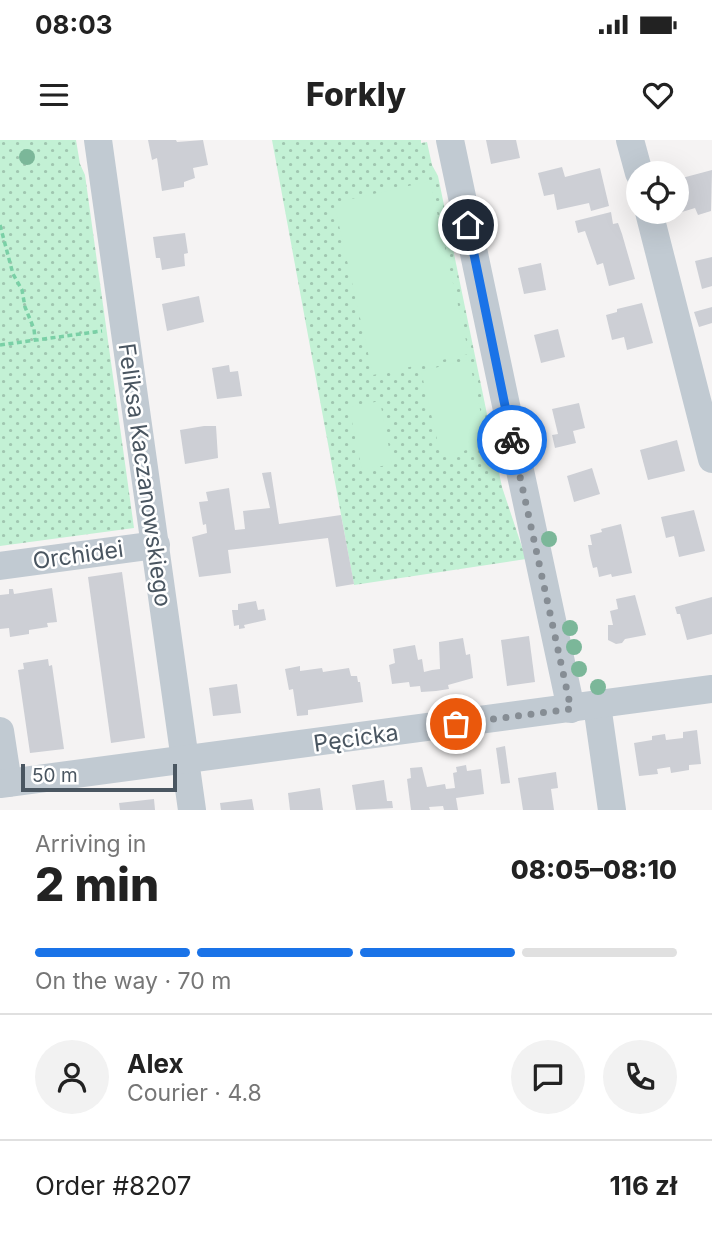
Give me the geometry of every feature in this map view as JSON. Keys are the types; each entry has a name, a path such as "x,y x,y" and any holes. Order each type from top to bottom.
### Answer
{"street":[{"name":"Feliksa Kaczanowskiego","path":"98,140 192,810"},
{"path":"450,140 522,489 540,562 612,810"},
{"path":"630,140 636,161"},
{"path":"652,224 712,458"},
{"name":"Orchidei","path":"0,566 156,545"},
{"name":"Pęcicka","path":"4,784 712,689"},
{"path":"0,731 4,784"}],"path":[{"path":"0,225 13,274 22,290 25,307 34,329 35,340"},
{"path":"0,345 124,328"}],"green space":[{"path":"0,140 76,140 80,164 85,175 134,528 0,546"},
{"path":"272,140 427,142 432,165 438,176 502,487 526,559 354,585"},
{"path":"430,181 469,354 373,375 334,203"},
{"path":"469,360 488,445 441,456 421,371"},
{"path":"380,401 392,464 362,470 349,407"}],"building":[{"path":"148,140 203,140 208,165 193,168 195,178 184,182 184,187 162,191 157,158 152,160"},
{"path":"486,140 516,140 520,158 491,164"},
{"path":"562,167 565,177 600,168 609,206 591,211 589,203 557,210 554,194 544,196 538,173"},
{"path":"712,170 711,211 698,215 695,208 689,210 689,176"},
{"path":"611,212 613,224 618,223 622,234 635,279 609,286 603,263 597,265 585,231 578,233 575,221"},
{"path":"185,233 188,253 184,254 185,266 162,270 160,258 156,258 153,237"},
{"path":"712,257 712,286 702,289 695,261"},
{"path":"541,263 546,290 524,294 518,268"},
{"path":"199,296 204,322 167,331 162,304"},
{"path":"642,303 653,343 627,350 624,337 612,340 606,315 617,312 617,309"},
{"path":"712,307 712,323 699,327 694,312"},
{"path":"558,329 565,357 541,363 534,335"},
{"path":"229,365 230,372 238,371 242,396 217,399 212,368"},
{"path":"579,403 585,428 573,431 576,443 555,448 552,435 558,434 552,409"},
{"path":"216,426 218,458 185,464 180,430"},
{"path":"677,440 685,471 648,480 640,450"},
{"path":"592,468 600,494 574,502 567,476"},
{"path":"271,472 279,524 341,515 354,584 336,587 328,538 228,550 231,573 199,577 192,537 207,533 199,502 208,501 206,492 229,488 235,530 245,529 243,511 270,508 262,473"},
{"path":"694,510 705,551 679,557 674,536 666,538 661,517"},
{"path":"621,524 632,573 599,577 597,567 593,568 590,556 590,535"},
{"path":"122,572 145,738 111,743 88,577"},
{"path":"52,588 57,622 47,623 48,627 29,630 29,634 10,637 9,628 0,629 0,595 9,594 9,589 13,589 14,594"},
{"path":"635,595 646,635 625,639 616,644 608,640 608,625 613,625 610,611 618,609 616,599"},
{"path":"712,597 712,634 687,640 680,614 677,614 675,607"},
{"path":"256,601 258,610 264,609 266,620 244,625 245,628 234,626 232,610 238,610 238,604"},
{"path":"529,636 535,682 507,686 501,640"},
{"path":"463,638 466,655 470,654 473,678 448,685 449,689 436,691 421,692 420,686 410,687 409,682 392,684 389,665 395,663 393,649 415,645 418,660 422,659 424,672 440,669 439,642"},
{"path":"48,659 49,666 52,665 64,749 30,753 18,670 24,669 23,663"},
{"path":"300,666 300,671 322,668 323,672 349,668 351,676 357,676 360,682 363,702 308,710 308,715 297,716 293,689 289,690 285,669"},
{"path":"237,684 241,713 213,716 209,688"},
{"path":"697,730 701,764 689,765 689,770 671,773 670,767 657,769 658,774 639,776 634,743 652,740 652,736 665,734 666,740 683,738 683,732"},
{"path":"505,746 510,783 501,784 496,748"},
{"path":"466,765 467,771 481,769 484,794 456,798 458,810 444,810 443,806 429,807 430,810 411,810 407,779 411,778 410,768 422,767 427,787 445,784 446,789 455,788 453,773 457,772 456,767"},
{"path":"556,772 558,788 551,789 554,810 523,810 518,778"},
{"path":"384,780 387,801 392,801 393,808 356,810 352,785"},
{"path":"320,788 323,810 290,810 288,793"},
{"path":"154,799 155,810 120,810 119,803"},
{"path":"252,799 254,810 221,810 220,803"}],"way so far":[{"path":"456,724 571,709 512,440"}],"route":[{"path":"468,225 512,440"}]}
